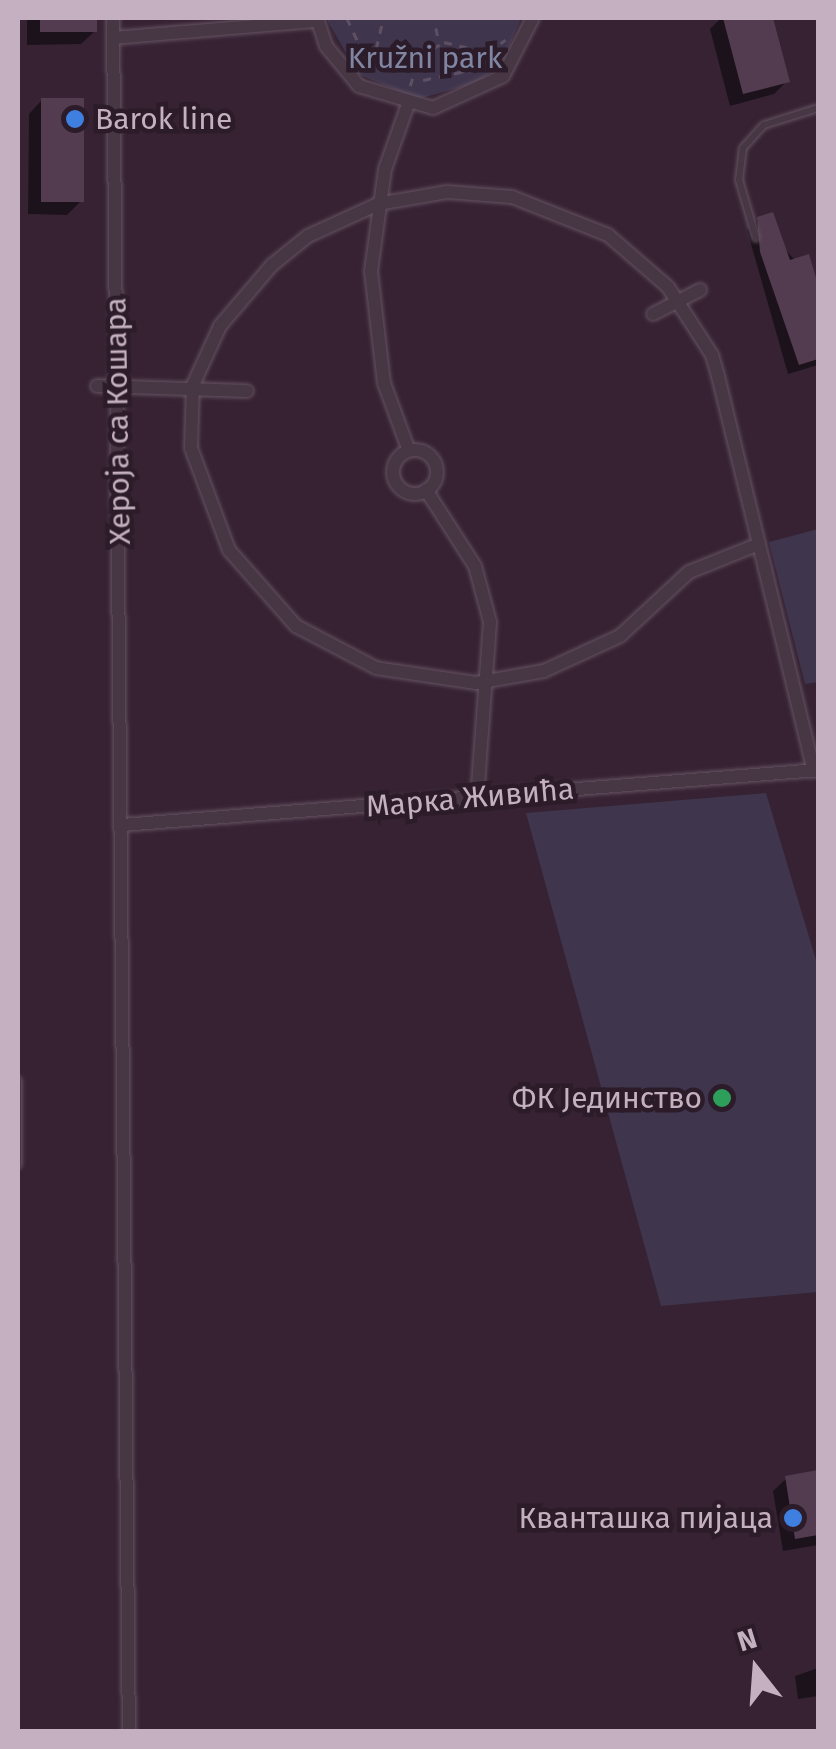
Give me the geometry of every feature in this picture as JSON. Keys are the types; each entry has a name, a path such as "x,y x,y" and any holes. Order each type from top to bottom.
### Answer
{"street":[{"name":"Хероја са Кошара","path":"113,18 129,1732"},
{"path":"114,38 317,19 359,86 409,102 482,92 529,36 533,18"},
{"path":"409,102 378,204 372,306 384,383 409,451 433,460 426,490 475,566 492,682 477,798"},
{"path":"759,544 689,572 650,612 584,655 492,682 418,679 346,657 261,594 200,489 193,385 220,326 272,265 308,236 378,204 476,192 562,211 634,254 677,300 712,355 816,771"},
{"path":"653,314 700,290"},
{"path":"97,386 193,385 247,391"},
{"path":"409,451 394,466 395,481 405,492 426,490"},
{"name":"Марка Живића","path":"122,825 816,771"}],"lane":[{"path":"756,238 738,180 742,148 764,125 818,108"},
{"path":"18,1080 18,1165"}],"path":[{"path":"347,18 362,48"},
{"path":"352,66 376,49 383,18"},
{"path":"436,28 440,43"},
{"path":"423,80 484,58 500,37 529,36"},
{"path":"409,102 412,69 440,43 461,42 484,58 492,71"}],"green space":[{"name":"Kružni park","path":"326,18 521,18 504,59 480,82 418,99 358,74"},
{"path":"818,529 818,682 805,684 769,542"},
{"name":"ФК Јединство","path":"766,793 818,967 818,1292 661,1306 526,813"}],"building":[{"path":"40,18 97,18 97,32 40,32"},
{"path":"723,18 773,18 790,82 743,94"},
{"path":"41,98 84,98 84,202 41,202"},
{"path":"773,212 790,260 809,254 818,285 818,359 799,365 760,252 757,217"},
{"path":"818,1470 818,1535 795,1539 785,1476"}],"place":[{"name":"Barok line","path":"75,119"},
{"name":"ФК Јединство","path":"722,1098"},
{"name":"Кванташка пијаца","path":"793,1518"}]}
